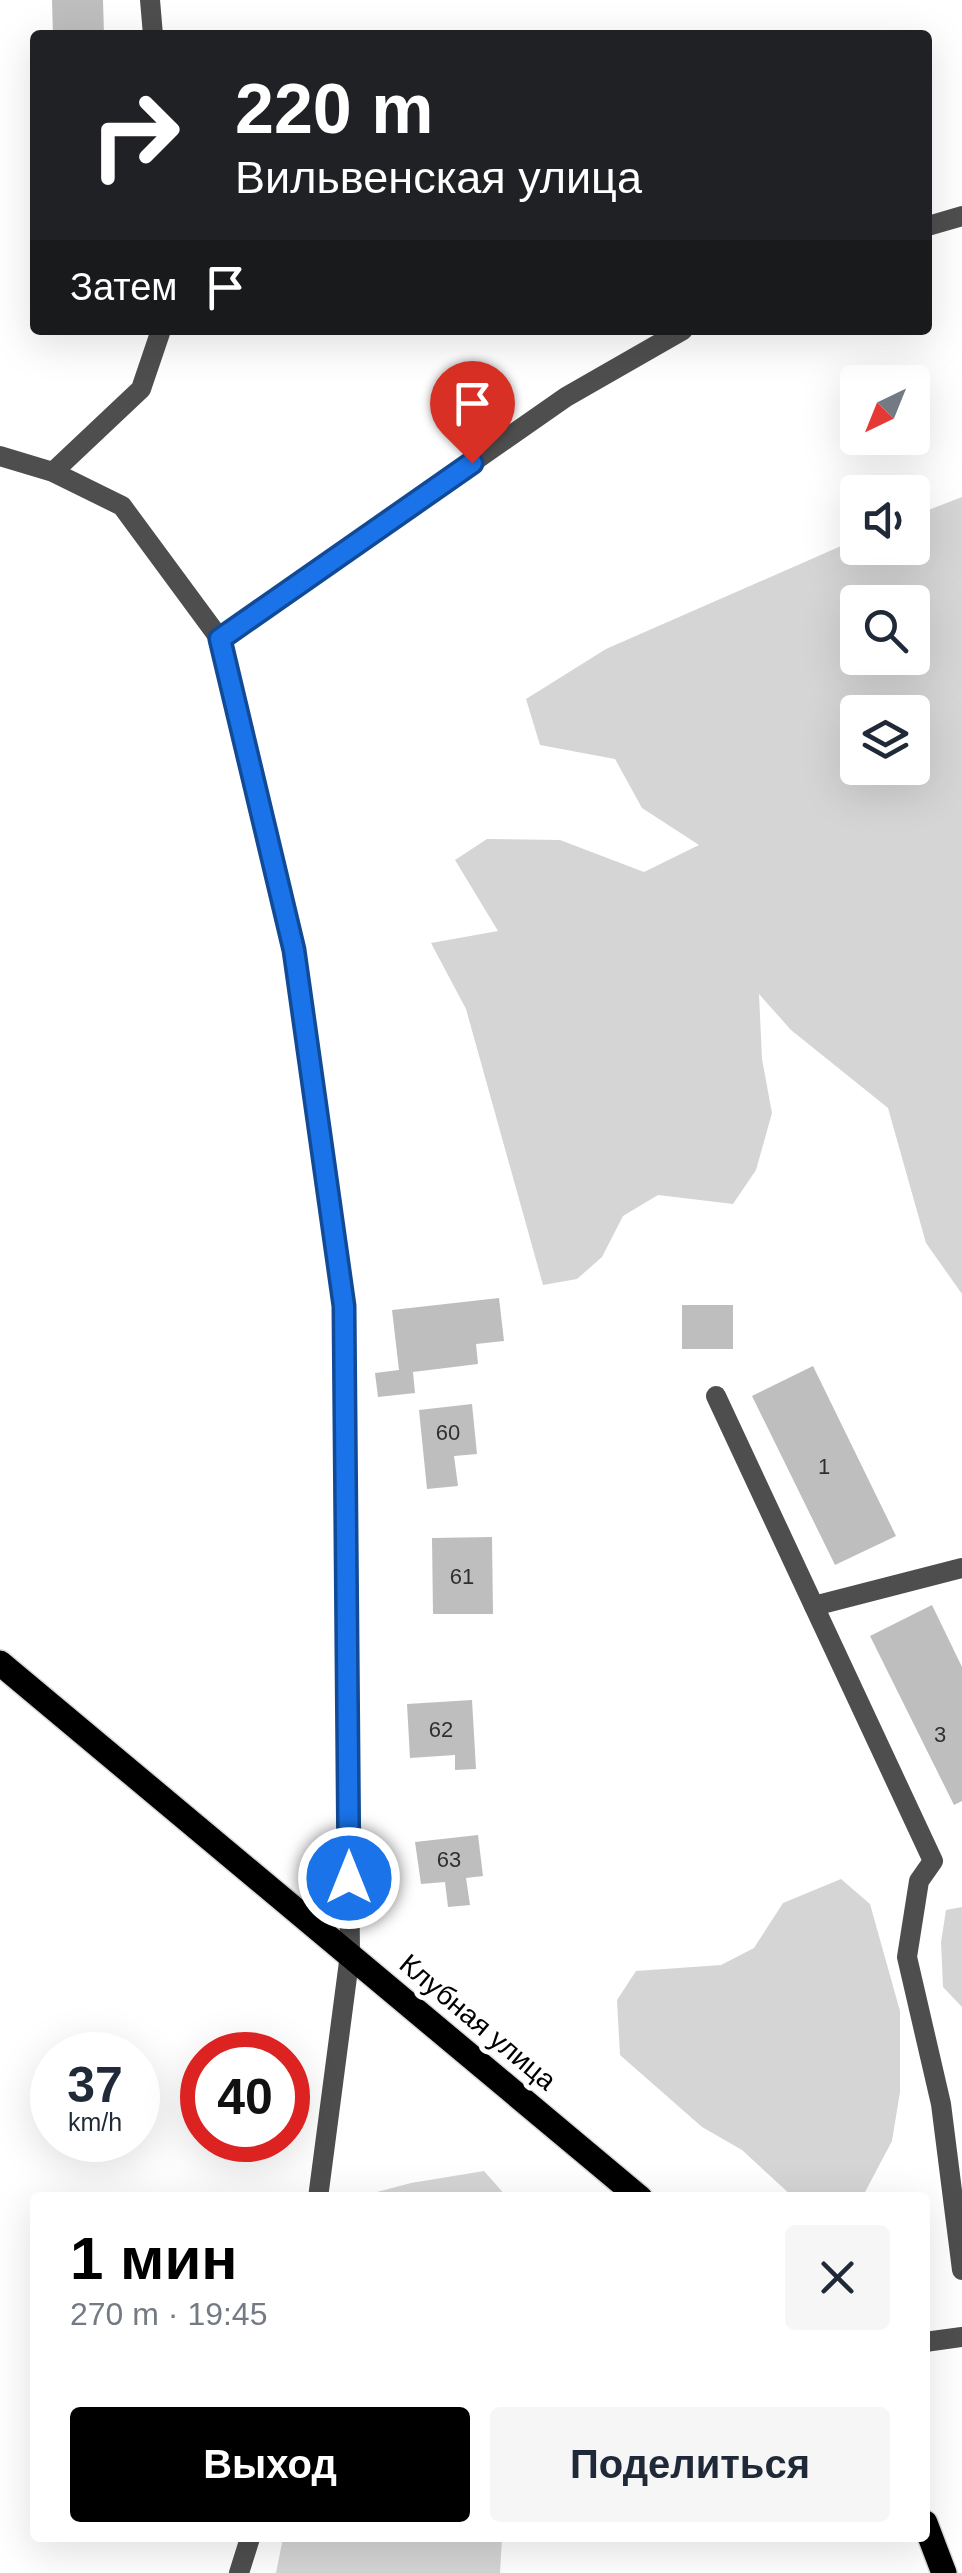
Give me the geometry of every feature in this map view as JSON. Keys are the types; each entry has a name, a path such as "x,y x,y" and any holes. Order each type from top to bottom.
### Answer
{"main road":[{"name":"Клубная улица","path":"0,1663 633,2192"},
{"path":"930,2536 944,2573"}],"street":[{"path":"150,0 153,30"},
{"path":"932,225 962,216"},
{"path":"54,472 142,390 159,335"},
{"path":"220,639 566,397 674,335"},
{"path":"0,456 54,472 122,506 220,639 294,950 344,1306 350,1954 319,2192"},
{"path":"716,1396 933,1861 919,1881 907,1958 941,2104 962,2270"},
{"path":"814,1606 962,1568"},
{"path":"930,2341 962,2337"},
{"path":"239,2573 249,2542"}],"shaded area":[{"path":"962,497 962,1294 926,1243 888,1108 791,1030 759,994 762,1059 772,1113 756,1170 733,1204 658,1195 623,1216 602,1257 577,1279 543,1285 466,1009 431,943 498,931 455,860 487,839 560,840 644,872 699,845 642,808 615,759 540,745 526,699 606,649 840,546 840,565 930,565 930,509"},
{"path":"841,1879 870,1904 900,2011 900,2092 892,2141 865,2192 788,2192 742,2150 702,2127 620,2055 617,2000 636,1971 721,1965 754,1948 783,1903"},
{"path":"962,1907 962,2007 943,1987 941,1942 946,1910"},
{"path":"484,2171 503,2192 377,2192"},
{"path":"282,2542 502,2542 500,2573 276,2573"}],"building":[{"path":"52,0 103,0 104,30 53,30"},
{"path":"499,1298 504,1341 476,1344 478,1364 413,1372 415,1393 378,1397 375,1373 399,1370 392,1310"},
{"path":"682,1305 733,1305 733,1349 682,1349"},
{"path":"813,1366 896,1536 835,1565 752,1396"},
{"path":"472,1404 477,1454 454,1456 458,1486 427,1489 419,1410"},
{"path":"492,1537 493,1614 433,1614 432,1538"},
{"path":"932,1605 962,1667 962,1801 954,1805 870,1636"},
{"path":"472,1700 476,1769 455,1770 455,1755 410,1758 407,1704"},
{"path":"478,1835 483,1876 466,1878 470,1905 448,1907 445,1882 421,1884 415,1842"}],"route":[{"path":"349,1878 344,1306 294,950 220,639 472,463"}]}
